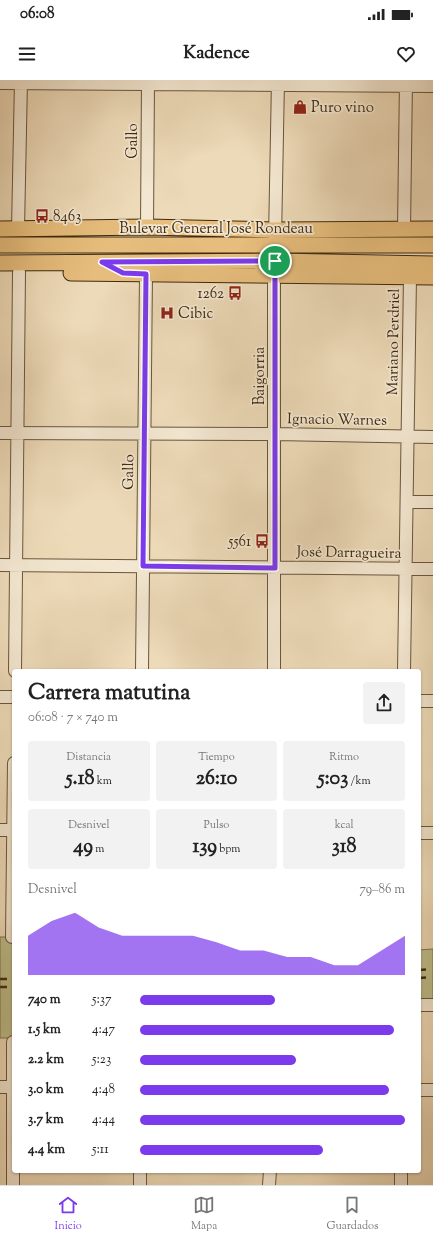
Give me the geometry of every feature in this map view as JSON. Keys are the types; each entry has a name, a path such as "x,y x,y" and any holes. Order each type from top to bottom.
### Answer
{"main road":[{"name":"Bulevar General José Rondeau","path":"0,229 147,227 275,237 433,244"},
{"name":"Bulevar General José Rondeau","path":"0,245 275,237 365,228 433,229"},
{"path":"365,228 433,244"},
{"path":"102,262 123,273"},
{"path":"0,263 102,262 274,268 410,277 433,277"},
{"path":"0,272 146,274 274,268 433,264"}],"street":[{"path":"18,229 20,82"},
{"name":"Gallo","path":"147,227 148,82"},
{"path":"0,83 406,83 433,86"},
{"name":"Baigorria","path":"274,669 274,268 278,83"},
{"path":"404,228 406,83"},
{"path":"15,669 19,433 19,272"},
{"name":"Gallo","path":"142,669 146,274"},
{"name":"Mariano Perdriel","path":"404,669 410,277"},
{"name":"Ignacio Warnes","path":"0,433 275,434 433,437"},
{"path":"407,502 433,502"},
{"name":"José Darragueira","path":"0,565 433,569"},
{"path":"0,697 12,697"},
{"path":"421,701 433,701"},
{"path":"0,830 12,830"},
{"path":"421,833 433,833"},
{"path":"421,1005 433,1005"},
{"path":"0,1087 12,1088"},
{"path":"421,1090 433,1090"},
{"path":"13,1173 13,1185"},
{"path":"140,1173 140,1185"},
{"path":"270,1173 270,1185"},
{"path":"401,1173 401,1185"}],"green space":[{"path":"0,937 12,937 12,1038 0,1038"},
{"path":"433,949 433,1005 421,1005 421,950"}],"railway":[{"path":"421,970 433,969"},
{"path":"421,978 433,977"},
{"path":"0,979 12,979"},
{"path":"0,987 12,987"}],"place":[{"name":"Puro vino","path":"300,107"},
{"name":"8463","path":"42,216"},
{"name":"1262","path":"235,293"},
{"name":"Cibic","path":"167,313"},
{"name":"5561","path":"262,541"}],"route":[{"path":"275,261 275,568 143,566 146,274 123,273 102,262 275,261"}]}
